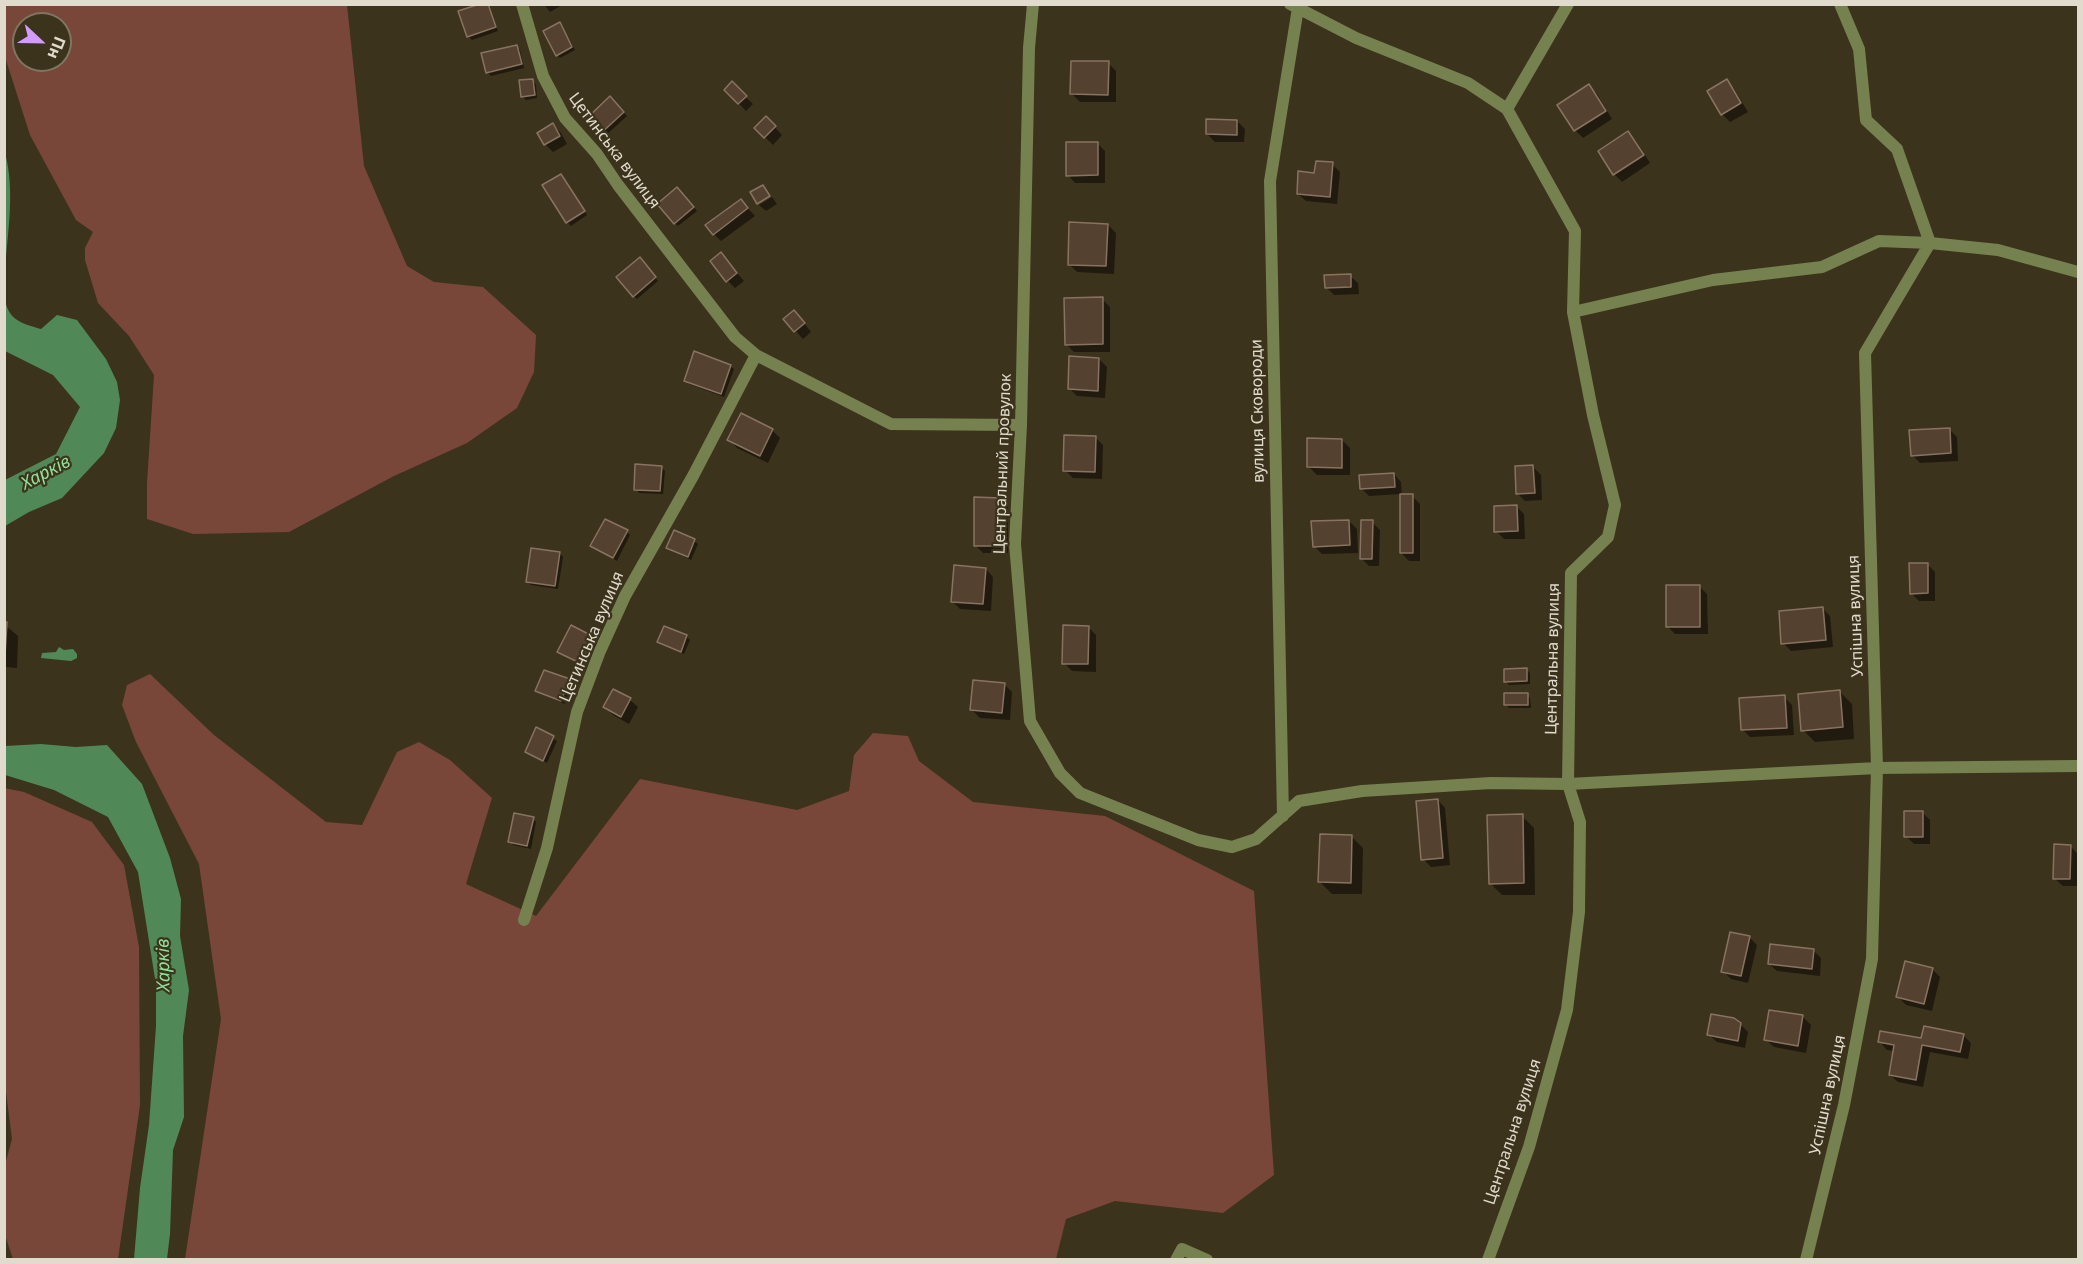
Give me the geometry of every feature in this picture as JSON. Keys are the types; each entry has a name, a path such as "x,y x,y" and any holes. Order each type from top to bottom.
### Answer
{"street":[{"name":"Цетинська вулиця","path":"522,4 543,76 565,118 597,154 618,185 735,337 756,355 891,424 1021,425"},
{"name":"Центральний провулок","path":"1033,4 1029,48 1021,425 1015,544 1030,721 1060,774 1080,793 1198,840 1232,846 1256,839 1299,801 1362,791 1491,783 1569,784 1877,768 2079,766"},
{"path":"1507,109 1568,4"},
{"path":"1840,4 1859,49 1866,120 1897,149 1930,243"},
{"name":"Центральна вулиця","path":"1294,6 1356,38 1468,83 1507,109 1575,231 1573,312 1593,415 1615,505 1608,537 1571,573 1569,784 1580,822 1579,912 1567,1010 1529,1147 1488,1260"},
{"name":"вулиця Сковороди","path":"1283,816 1270,181 1294,6"},
{"path":"1573,312 1713,280 1822,267 1879,241 1930,243 1998,250 2079,272"},
{"name":"Успішна вулиця","path":"1806,1260 1844,1105 1872,959 1877,768 1865,353 1930,243"},
{"name":"Цетинська вулиця","path":"524,920 548,848 577,712 600,651 625,596 693,476 756,355"},
{"path":"1176,1260 1182,1249 1207,1260"}],"shaded area":[{"path":"4,5 347,5 364,166 407,266 434,282 483,287 536,335 534,372 517,408 467,443 394,476 289,532 193,534 147,519 154,375 129,336 98,303 85,260 85,248 93,232 76,220 30,135 5,57"},
{"path":"150,674 214,735 326,822 362,825 397,752 419,742 450,760 492,798 466,884 536,916 640,779 797,810 849,791 854,755 873,733 908,736 919,761 973,802 1105,816 1254,891 1274,1175 1223,1213 1115,1201 1066,1219 1056,1259 185,1259 221,1019 199,864 136,742 122,705 127,685"},
{"path":"4,788 24,792 92,822 124,865 139,947 140,1105 118,1259 13,1259 4,1232 5,1165 12,1139 4,1076"}],"water":[{"path":"5,153 10,196 5,269"},
{"name":"Харків","path":"4,296 12,315 27,325 41,329 57,315 77,320 106,359 117,382 120,400 116,428 104,453 62,498 29,512 5,526 5,480 56,454 80,407 53,375 5,351"},
{"path":"59,647 64,650 73,649 77,658 71,661 41,658 42,653 56,652"},
{"name":"Харків","path":"41,744 76,747 107,745 142,784 170,858 181,899 180,936 189,990 183,1036 184,1117 173,1150 167,1259 134,1259 140,1188 149,1125 156,1026 156,985 138,872 108,817 54,790 5,775 5,746"}],"building":[{"path":"480,4 488,4 496,27 467,37 458,11"},
{"path":"560,22 572,47 556,56 543,31"},
{"path":"517,45 522,64 486,73 481,53"},
{"path":"1071,61 1109,61 1108,95 1070,94"},
{"path":"533,79 535,95 521,97 519,80"},
{"path":"1727,79 1741,103 1721,115 1707,91"},
{"path":"732,81 747,96 738,104 724,90"},
{"path":"1589,84 1606,111 1574,131 1557,105"},
{"path":"610,96 624,112 599,135 585,120"},
{"path":"766,116 776,126 764,138 754,128"},
{"path":"1206,119 1237,120 1237,135 1206,134"},
{"path":"553,123 560,136 544,145 537,133"},
{"path":"1628,131 1644,155 1613,175 1598,151"},
{"path":"1066,142 1098,142 1098,175 1066,176"},
{"path":"1316,161 1333,162 1330,197 1297,194 1298,171 1314,173"},
{"path":"561,174 585,211 566,223 542,185"},
{"path":"763,185 770,196 757,204 750,192"},
{"path":"677,187 694,207 674,224 657,204"},
{"path":"741,199 748,208 713,235 705,225"},
{"path":"1069,222 1108,224 1106,266 1068,265"},
{"path":"721,252 737,273 726,282 710,261"},
{"path":"640,257 656,277 633,297 616,277"},
{"path":"1351,274 1351,287 1325,288 1324,275"},
{"path":"1103,297 1103,344 1065,345 1064,298"},
{"path":"794,310 805,323 794,332 783,319"},
{"path":"694,351 731,365 721,394 684,381"},
{"path":"1069,356 1099,358 1098,391 1068,389"},
{"path":"741,413 773,429 760,456 727,440"},
{"path":"1950,428 1951,453 1911,456 1909,430"},
{"path":"1064,435 1096,436 1095,472 1063,471"},
{"path":"1307,438 1342,439 1342,468 1307,467"},
{"path":"635,464 662,466 660,491 634,490"},
{"path":"1533,465 1535,493 1516,494 1515,466"},
{"path":"1394,473 1395,487 1360,489 1359,475"},
{"path":"1400,494 1413,494 1413,553 1400,553"},
{"path":"974,497 1001,498 1001,546 974,546"},
{"path":"1517,505 1518,531 1494,532 1494,506"},
{"path":"605,519 628,530 613,558 590,546"},
{"path":"1349,520 1350,545 1313,547 1311,521"},
{"path":"1361,520 1373,520 1372,559 1360,559"},
{"path":"674,530 695,539 688,557 666,548"},
{"path":"531,548 560,552 555,586 526,582"},
{"path":"1909,563 1928,563 1928,593 1910,594"},
{"path":"954,565 986,568 983,604 951,602"},
{"path":"1666,585 1700,585 1700,627 1666,627"},
{"path":"1823,607 1826,640 1781,644 1779,611"},
{"path":"4,622 7,622 5,656 4,656"},
{"path":"571,625 596,638 582,664 557,652"},
{"path":"1063,625 1089,626 1088,664 1062,664"},
{"path":"664,626 687,635 681,652 657,642"},
{"path":"1527,668 1527,681 1504,682 1504,669"},
{"path":"544,670 570,679 561,701 535,691"},
{"path":"973,680 1005,683 1002,713 970,710"},
{"path":"613,689 631,698 621,717 603,707"},
{"path":"1840,690 1843,727 1801,731 1798,694"},
{"path":"1504,693 1528,693 1528,705 1504,705"},
{"path":"1785,695 1787,728 1741,730 1739,698"},
{"path":"536,727 554,736 543,761 525,752"},
{"path":"1438,799 1443,858 1421,860 1416,801"},
{"path":"1904,811 1923,811 1923,837 1904,837"},
{"path":"514,813 534,817 527,846 508,842"},
{"path":"1523,814 1524,883 1489,884 1487,815"},
{"path":"1320,834 1352,835 1351,883 1318,882"},
{"path":"2054,844 2071,845 2070,879 2053,879"},
{"path":"1730,932 1750,936 1741,976 1721,972"},
{"path":"1770,944 1814,949 1812,969 1768,964"},
{"path":"1905,961 1933,968 1924,1004 1896,997"},
{"path":"1769,1010 1803,1015 1798,1046 1764,1040"},
{"path":"1711,1014 1734,1018 1741,1023 1738,1041 1707,1035"},
{"path":"1924,1026 1964,1034 1960,1052 1922,1045 1916,1080 1889,1075 1894,1045 1878,1042 1880,1031 1921,1038"}]}
